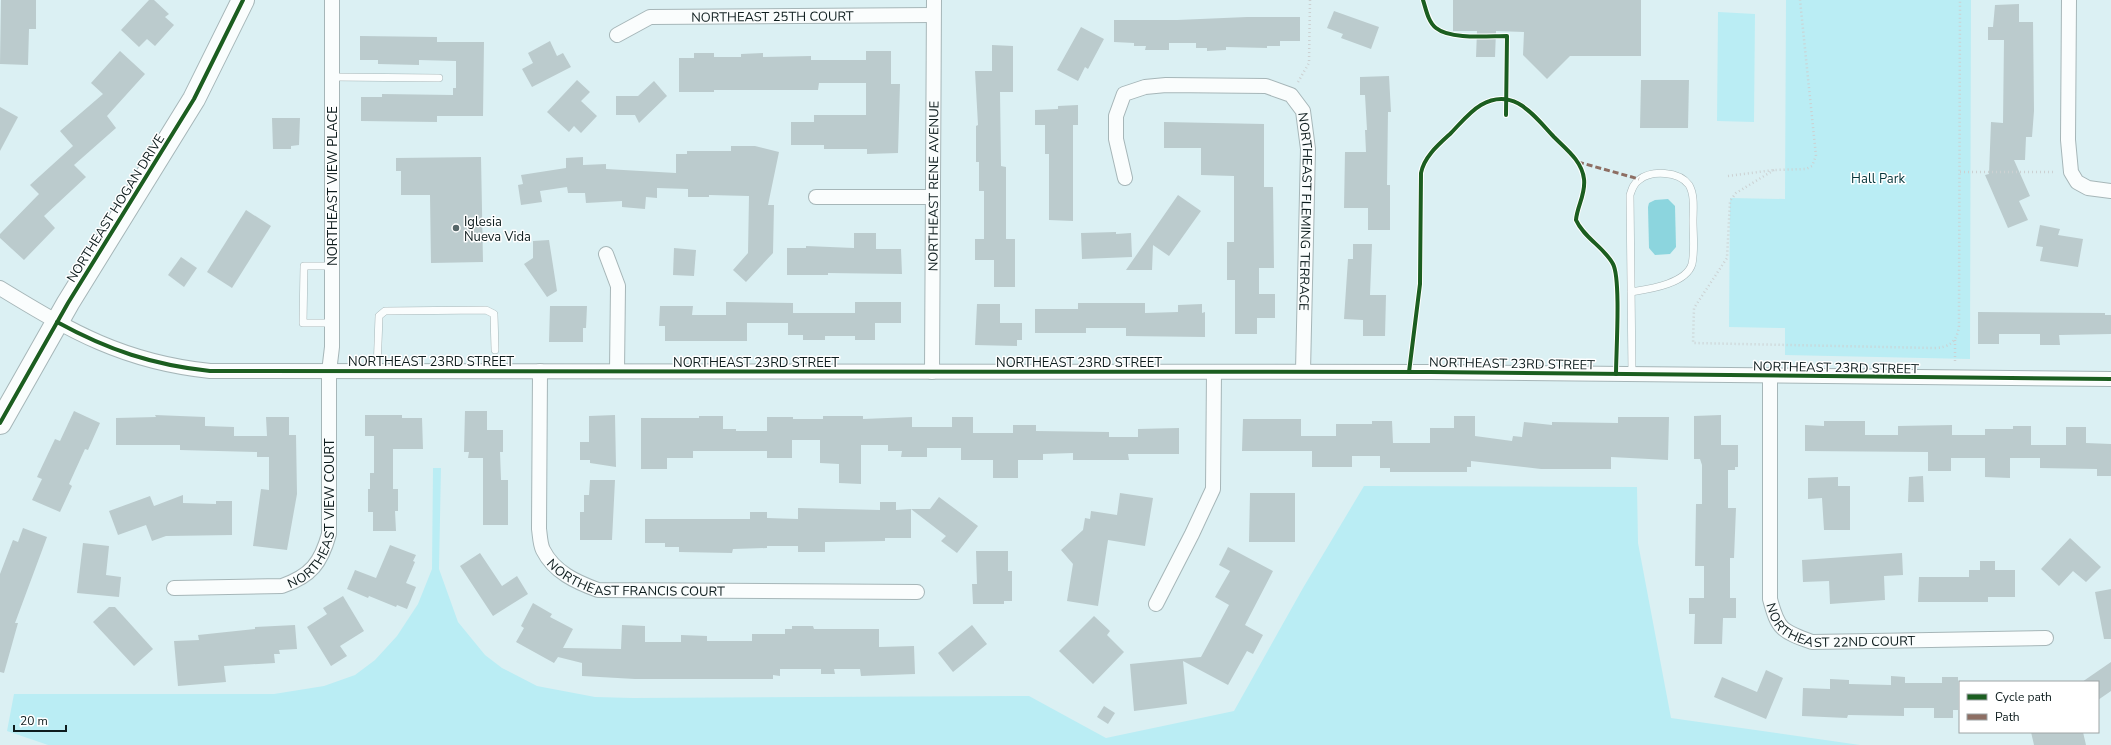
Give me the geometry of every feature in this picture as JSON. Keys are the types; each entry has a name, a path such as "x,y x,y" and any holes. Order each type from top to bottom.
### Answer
{"highway":[{"name":"NORTHEAST HOGAN DRIVE","path":"0,423 57,322 194,99 242,0"}],"street":[{"name":"NORTHEAST VIEW PLACE","path":"329,372 332,347 332,0"},
{"name":"NORTHEAST RENE AVENUE","path":"932,372 934,0"},
{"path":"2069,0 2068,140 2074,177 2088,188 2111,191"},
{"name":"NORTHEAST 25TH COURT","path":"617,35 650,17 933,15"},
{"name":"NORTHEAST FLEMING TERRACE","path":"1125,178 1116,139 1116,116 1124,94 1145,87 1174,85 1266,86 1291,95 1302,111 1308,149 1303,371"},
{"path":"816,197 933,197"},
{"path":"606,254 618,286 618,371"},
{"name":"NORTHEAST 23RD STREET","path":"0,288 57,322 101,344 136,358 180,368 224,371 1303,371 2111,379"},
{"name":"NORTHEAST FRANCIS COURT","path":"540,371 539,529 543,550 557,568 576,582 598,590 917,592"},
{"name":"NORTHEAST VIEW COURT","path":"174,588 282,586 298,580 313,569 324,552 330,534 329,372"},
{"path":"1156,604 1196,528 1212,489 1214,372"},
{"name":"NORTHEAST 22ND COURT","path":"1770,376 1770,599 1776,623 1793,635 1812,642 2046,638"}],"lane":[{"path":"332,77 439,78"},
{"path":"1631,292 1666,285 1685,274 1691,266 1693,255 1692,194 1689,185 1680,178 1666,174 1648,175 1639,179 1633,186 1630,195 1631,292 1632,374"},
{"path":"332,266 304,266 303,323 332,323"},
{"path":"377,371 379,316 385,311 486,310 494,314 495,350"}],"path":[{"path":"1291,95 1309,63 1310,0"},
{"path":"1728,176 1774,170 1806,169 1812,166 1816,156 1800,0"},
{"path":"1954,378 1955,340 1959,326 1960,0"},
{"path":"1774,170 1736,193 1730,201 1727,258 1694,308 1693,343 1941,348 1955,340"},
{"path":"1960,172 2074,177"}],"green space":[{"name":"Hall Park","path":"1786,0 1971,0 1970,359 1785,355 1785,328 1729,327 1730,198 1785,199"},
{"path":"1718,12 1755,14 1754,122 1717,121"},
{"path":"433,468 441,468 439,569 458,622 485,655 502,668 537,686 595,697 633,698 1029,696 1106,738 1234,711 1303,588 1364,486 1637,487 1638,543 1671,718 1860,745 48,745 7,731 14,694 274,694 324,686 355,675 375,660 397,636 418,604 432,569"}],"shaded area":[{"path":"1668,199 1675,206 1676,247 1670,254 1655,255 1649,248 1648,207 1649,203 1655,200"}],"building":[{"path":"1,0 36,0 36,29 29,29 28,65 0,64"},
{"path":"149,0 154,0 169,14 165,17 174,25 155,46 147,39 139,47 121,30"},
{"path":"1453,0 1641,0 1641,56 1570,56 1547,79 1523,55 1524,32 1496,31 1495,57 1476,57 1477,31 1453,31"},
{"path":"2019,4 2019,22 2033,22 2034,111 2032,137 2026,137 2025,160 2014,160 2030,196 2019,201 2028,220 2008,228 1985,175 1989,174 1991,122 2003,123 2004,40 1988,40 1988,27 1993,27 1995,5"},
{"path":"1334,11 1379,27 1371,49 1341,38 1343,34 1327,28"},
{"path":"1247,17 1300,17 1300,41 1280,41 1280,46 1267,46 1267,48 1226,47 1226,50 1207,51 1207,48 1196,48 1196,43 1169,43 1169,50 1145,50 1146,46 1134,46 1134,43 1114,42 1114,20 1177,20"},
{"path":"1081,27 1104,39 1088,69 1085,67 1078,81 1057,70"},
{"path":"360,36 437,37 437,42 484,42 483,116 437,116 437,122 361,121 361,97 382,97 382,94 453,95 453,88 456,88 456,61 419,60 419,65 378,64 378,60 360,60"},
{"path":"550,41 557,56 563,53 571,67 532,87 522,69 533,63 528,53"},
{"path":"992,45 1013,46 1013,92 1000,92 1001,166 1006,167 1006,239 1015,239 1015,287 994,287 994,260 975,260 975,239 984,239 984,191 979,191 979,162 976,162 976,126 978,125 975,71 992,71"},
{"path":"120,51 145,74 107,116 116,128 74,165 86,177 44,216 55,228 24,260 0,238 0,234 39,194 30,185 73,146 60,131 103,94 91,83"},
{"path":"866,51 891,51 891,84 900,84 898,153 867,154 867,149 824,149 824,145 791,145 791,122 814,122 814,115 866,115 866,83 819,83 818,90 714,90 714,92 679,92 679,58 694,58 694,53 714,53 714,57 741,57 741,54 763,53 763,57 811,56 811,60 866,60"},
{"path":"1389,76 1391,112 1388,112 1387,185 1390,185 1390,230 1368,230 1368,208 1344,208 1345,152 1366,152 1365,130 1367,130 1365,95 1360,95 1360,77"},
{"path":"577,80 590,92 581,101 597,116 581,133 574,126 569,132 547,112"},
{"path":"1641,80 1689,80 1688,128 1640,128"},
{"path":"654,81 667,96 639,123 635,115 616,115 616,96 638,96"},
{"path":"1078,105 1078,125 1073,125 1073,221 1049,220 1049,154 1045,154 1045,125 1035,125 1035,110 1058,109 1058,106"},
{"path":"0,107 18,117 0,151"},
{"path":"272,118 300,118 299,145 291,146 291,149 273,149"},
{"path":"1164,122 1264,124 1264,187 1273,187 1274,268 1259,268 1259,294 1275,294 1275,318 1257,318 1257,334 1235,334 1235,280 1227,280 1227,242 1234,242 1234,176 1201,175 1201,148 1164,148"},
{"path":"731,146 755,146 779,152 768,205 774,205 773,253 746,282 733,270 748,253 749,196 709,195 709,197 688,197 688,189 657,188 657,198 646,197 645,209 622,207 622,201 586,203 585,193 568,193 567,187 540,191 542,202 521,205 518,185 523,184 521,175 566,168 566,158 583,157 583,165 606,164 606,169 676,173 676,154 687,154 687,151 731,151"},
{"name":"Iglesia Nueva Vida","path":"481,157 483,262 431,263 430,195 401,195 401,171 396,171 396,158"},
{"path":"1178,195 1201,211 1169,256 1153,245 1152,270 1126,270"},
{"path":"246,210 271,226 232,288 207,272"},
{"path":"2040,225 2060,229 2058,235 2083,239 2078,267 2040,261 2043,247 2036,246"},
{"path":"1116,232 1116,234 1131,233 1132,257 1082,259 1081,233"},
{"path":"854,233 876,233 876,249 901,249 902,274 828,273 828,275 787,275 787,248 806,248 806,246 854,248"},
{"path":"549,240 557,291 547,297 524,264 533,258 533,241"},
{"path":"1353,244 1372,244 1370,295 1386,295 1385,336 1363,336 1363,320 1344,319 1348,259 1353,259"},
{"path":"674,248 696,250 694,276 673,275"},
{"path":"181,257 197,268 184,287 168,275"},
{"path":"726,302 793,303 793,313 855,313 855,302 901,302 901,323 875,323 875,340 855,340 855,336 825,336 825,340 803,340 803,335 788,335 788,323 747,323 747,341 665,341 665,326 659,326 660,306 693,306 692,315 726,315"},
{"path":"1078,303 1145,303 1145,313 1178,312 1178,305 1202,304 1202,313 1205,312 1205,337 1126,336 1126,328 1086,328 1086,333 1035,333 1035,309 1078,309"},
{"path":"977,304 1000,304 1000,323 1022,323 1022,340 1017,340 1017,346 975,345"},
{"path":"550,306 587,306 586,328 583,328 583,342 549,342"},
{"path":"1978,312 2105,313 2105,315 2111,315 2111,334 2059,335 2060,345 2040,345 2040,334 1999,334 1999,344 1978,344"},
{"path":"74,411 100,423 88,450 85,449 69,484 72,486 60,512 32,500 42,479 37,477 55,439 60,441"},
{"path":"465,411 487,411 487,430 503,430 503,452 500,452 501,480 508,480 508,525 483,525 483,458 468,458 469,452 464,452"},
{"path":"155,415 205,417 205,426 234,427 234,436 267,436 266,417 289,417 289,435 296,435 297,494 287,550 253,546 261,489 269,490 269,457 257,457 257,452 180,450 180,445 116,445 116,418 156,417"},
{"path":"365,415 402,415 402,418 422,418 423,449 393,449 393,489 398,489 398,511 395,511 396,531 373,531 373,512 368,512 368,489 370,489 370,473 374,473 374,436 365,436"},
{"path":"615,415 616,467 590,463 590,460 580,460 580,442 589,442 589,416"},
{"path":"1721,415 1721,445 1738,445 1738,467 1735,467 1735,470 1728,470 1728,508 1736,508 1734,558 1730,558 1730,598 1736,598 1736,618 1723,618 1722,644 1694,644 1695,614 1689,614 1689,598 1704,598 1704,566 1695,566 1696,504 1702,504 1702,465 1700,459 1694,459 1694,416"},
{"path":"699,416 723,416 723,429 736,429 736,431 767,431 767,417 823,419 823,416 863,416 863,419 912,417 912,427 952,427 952,417 973,417 973,433 1013,433 1013,425 1036,425 1036,431 1109,432 1109,437 1138,437 1138,429 1179,428 1179,454 1128,454 1129,460 1073,460 1073,453 1043,454 1043,460 1018,460 1018,478 993,478 993,460 961,460 961,448 927,448 927,457 901,457 902,451 888,451 888,445 861,445 861,484 839,483 839,464 820,463 820,440 792,440 792,458 767,458 767,451 693,451 693,458 667,458 667,469 641,469 641,418 699,418"},
{"path":"1454,416 1475,416 1475,436 1512,441 1513,436 1522,437 1524,422 1552,425 1552,422 1618,423 1618,417 1669,417 1668,460 1611,457 1611,469 1541,469 1471,461 1471,467 1467,467 1467,472 1390,472 1390,468 1380,468 1380,456 1352,456 1352,467 1312,467 1312,451 1242,451 1243,419 1301,419 1301,436 1336,436 1336,424 1372,424 1372,421 1392,421 1393,443 1430,443 1430,428 1454,428"},
{"path":"1824,421 1865,421 1865,435 1898,435 1898,426 1952,425 1952,435 1985,435 1985,429 2013,429 2013,426 2031,426 2031,445 2066,445 2066,427 2086,427 2086,443 2111,444 2111,476 2097,476 2097,469 2040,468 2040,458 2010,458 2010,478 1985,477 1985,458 1951,458 1951,471 1928,471 1928,452 1805,451 1805,425 1824,426"},
{"path":"1923,476 1924,502 1908,502 1909,477"},
{"path":"1838,477 1838,486 1850,486 1850,530 1824,530 1822,498 1808,499 1808,478"},
{"path":"590,480 615,480 612,540 580,540 580,512 584,512 584,495 589,495"},
{"path":"1120,493 1153,498 1145,546 1108,540 1098,606 1067,601 1073,564 1061,550 1083,530 1085,518 1090,519 1091,511 1117,515"},
{"path":"1250,493 1295,493 1295,542 1249,542"},
{"path":"183,495 183,503 216,504 216,501 232,501 232,535 166,536 152,541 146,525 118,535 109,511 150,496 154,506"},
{"path":"939,497 978,526 957,553 941,541 946,536 911,509 930,509"},
{"path":"880,502 896,502 896,510 911,509 911,538 885,538 885,541 825,542 825,552 798,552 798,546 767,546 767,548 733,549 732,553 679,552 679,547 665,547 665,543 645,543 645,519 750,519 750,512 767,512 767,518 798,519 798,508 880,510"},
{"path":"23,528 47,537 15,623 18,623 4,673 0,672 0,574 13,540 18,542"},
{"path":"2070,538 2101,567 2086,582 2073,571 2059,586 2041,569"},
{"path":"83,543 109,546 106,575 121,577 119,597 77,593"},
{"path":"390,545 416,555 413,561 415,562 406,583 416,587 407,609 397,605 396,607 369,596 368,598 347,589 355,570 376,578"},
{"path":"1228,547 1273,571 1245,625 1263,635 1253,654 1247,651 1228,685 1183,661 1187,704 1134,711 1130,664 1201,657 1229,605 1215,597 1230,571 1219,565"},
{"path":"976,551 1008,551 1008,571 1012,571 1012,601 1004,601 1004,604 973,604 972,584 977,584"},
{"path":"480,553 502,586 517,576 528,594 493,616 460,566"},
{"path":"1902,553 1903,575 1884,576 1885,600 1830,604 1829,581 1803,582 1802,560"},
{"path":"1980,561 1995,561 1995,570 2015,570 2015,597 1988,597 1988,602 1918,602 1919,577 1969,577 1969,570 1980,570"},
{"path":"2111,589 2111,639 2104,639 2095,592"},
{"path":"343,596 364,631 340,646 347,656 331,666 307,627 327,614 323,608"},
{"path":"533,603 552,614 550,617 573,629 563,648 621,649 622,625 645,626 645,642 681,642 681,635 707,636 707,641 752,641 752,634 785,634 785,629 792,629 792,626 813,626 814,629 879,629 879,647 914,646 915,674 861,676 860,669 834,669 835,674 821,674 821,669 780,669 780,676 773,675 773,679 635,679 582,676 582,663 558,657 554,663 516,642 524,628 521,626"},
{"path":"109,607 115,607 153,649 134,666 93,622"},
{"path":"1094,616 1110,631 1107,635 1124,652 1093,684 1059,651"},
{"path":"295,625 297,649 279,650 280,654 274,654 275,663 224,666 226,682 178,686 174,641 199,640 198,635 255,629 255,627"},
{"path":"972,625 987,644 953,672 938,653"},
{"path":"2111,662 2111,691 2099,699 2099,681 2083,681"},
{"path":"1766,670 1783,678 1766,719 1714,697 1722,677 1757,692"},
{"path":"1891,676 1905,677 1905,683 1942,683 1942,677 1958,677 1958,710 1953,710 1953,718 1934,718 1934,708 1904,708 1904,716 1848,715 1847,718 1802,716 1803,688 1830,689 1830,679 1849,680 1849,684 1891,685"},
{"path":"1104,706 1115,713 1108,724 1097,717"},
{"path":"2031,733 2083,733 2086,745 2034,745"}],"marked path":[{"path":"1578,162 1639,179"}],"cycle path":[{"path":"0,423 68,303 194,99 243,0"},
{"path":"1423,0 1431,22 1436,28 1443,32 1460,36 1507,36 1506,115"},
{"path":"1409,372 1420,284 1421,173 1423,167 1432,152 1472,111 1493,100 1504,99 1513,101 1522,106 1539,120 1573,156 1583,173 1584,190 1576,220 1584,232 1605,252 1613,264 1615,272 1618,317 1616,374"},
{"path":"57,322 94,341 131,355 169,365 210,371 1431,372 2111,379"}],"place":[{"name":"Iglesia Nueva Vida","path":"456,228"}]}
